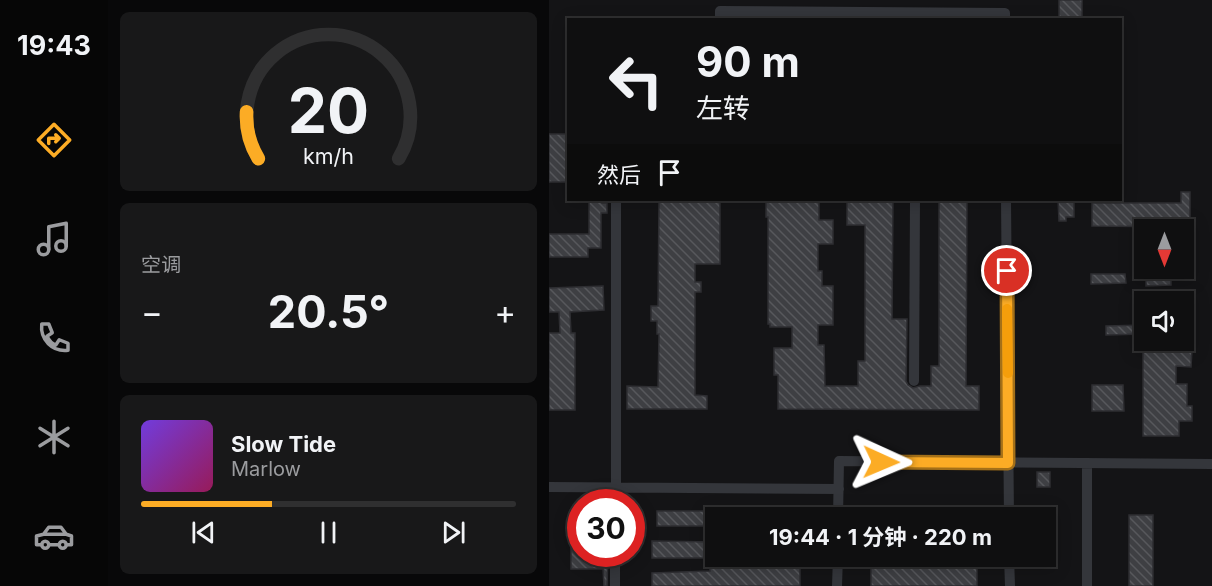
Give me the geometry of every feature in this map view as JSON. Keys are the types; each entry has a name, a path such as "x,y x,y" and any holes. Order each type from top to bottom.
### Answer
{"street":[{"path":"720,18 720,11 1005,13 1005,18"},
{"path":"616,201 616,488"},
{"path":"914,381 915,201"},
{"path":"1006,201 1009,507"},
{"path":"838,507 839,461 1212,464"},
{"path":"1087,464 1087,586"},
{"path":"549,487 839,489"},
{"path":"615,567 615,586"},
{"path":"837,586 838,567"},
{"path":"1009,567 1010,586"}],"building":[{"path":"1059,0 1082,0 1082,17 1059,17"},
{"path":"549,134 567,134 567,182 549,182"},
{"path":"1181,192 1190,192 1190,219 1134,219 1134,226 1092,226 1092,203 1181,203"},
{"path":"589,201 607,203 607,213 601,213 601,248 588,248 588,257 549,257 549,234 589,234"},
{"path":"659,201 720,201 720,264 695,264 695,282 701,282 701,292 695,292 695,395 707,396 707,409 627,409 627,386 658,387 659,334 657,334 657,321 651,321 651,306 658,306"},
{"path":"766,201 819,201 819,220 833,220 833,244 818,244 818,271 822,271 822,286 833,286 833,325 818,325 818,345 824,345 825,386 858,386 858,361 865,361 865,225 847,225 847,201 893,201 892,319 907,319 906,381 913,388 931,386 931,366 939,366 939,201 967,201 966,386 979,386 979,410 778,409 778,375 774,375 774,348 792,348 792,327 770,327 768,324 768,217 766,217"},
{"path":"1058,201 1074,201 1074,217 1066,217 1066,221 1059,221"},
{"path":"1091,274 1125,274 1126,283 1091,284"},
{"path":"1146,279 1171,279 1171,285 1146,286"},
{"path":"603,286 604,310 570,312 571,333 575,333 575,410 549,410 549,333 560,333 559,312 549,312 549,288"},
{"path":"1134,325 1134,334 1106,335 1106,326"},
{"path":"1143,351 1192,351 1191,367 1176,366 1176,384 1187,384 1187,406 1192,406 1192,421 1179,421 1179,436 1143,436"},
{"path":"1092,385 1123,385 1124,411 1092,411"},
{"path":"1037,472 1050,472 1050,487 1037,487"},
{"path":"657,511 705,511 705,526 657,526"},
{"path":"1129,515 1153,515 1153,586 1129,586"},
{"path":"652,541 705,542 705,558 652,558"},
{"path":"571,567 608,567 607,586 604,586 603,569 571,569"},
{"path":"710,567 800,567 800,586 652,586 652,573 710,571"},
{"path":"977,567 977,586 871,586 871,568 853,568"}],"slow traffic":[{"path":"1007,309 1008,373"}],"route":[{"path":"881,462 1008,463 1007,271"}]}
